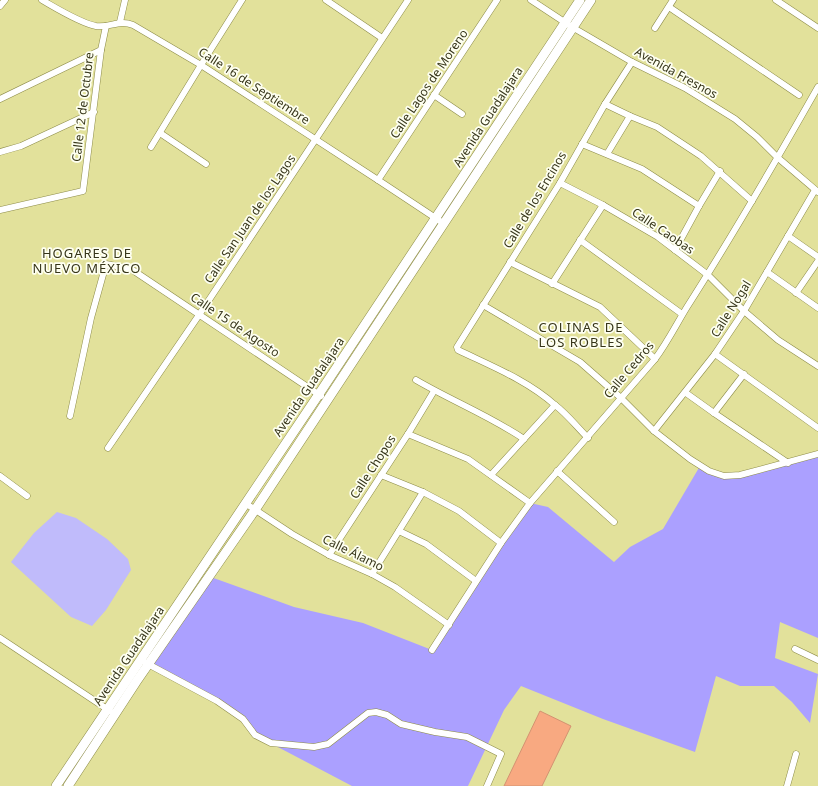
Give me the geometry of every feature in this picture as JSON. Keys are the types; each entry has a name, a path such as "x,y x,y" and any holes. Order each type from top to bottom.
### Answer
{"street":[{"path":"0,6 5,0"},
{"path":"42,0 89,24 106,26 120,22 125,0"},
{"path":"151,147 242,0"},
{"path":"326,0 382,38"},
{"name":"Calle San Juan de los Lagos","path":"108,448 200,315 408,0"},
{"name":"Calle Lagos de Moreno","path":"378,180 497,0"},
{"path":"531,0 569,25"},
{"name":"Avenida Guadalajara","path":"145,662 245,504 393,281 507,128 569,25 580,0"},
{"name":"Avenida Guadalajara","path":"569,25 591,0"},
{"path":"655,28 673,0"},
{"path":"776,0 818,28"},
{"path":"669,7 799,96"},
{"name":"Calle 16 de Septiembre","path":"120,22 132,25 201,65 439,221"},
{"name":"Avenida Fresnos","path":"569,25 632,62 685,88 735,119 816,191"},
{"name":"Calle 12 de Octubre","path":"0,210 83,191 101,50 106,26"},
{"path":"0,100 101,50"},
{"name":"Calle de los Encinos","path":"555,405 520,380 458,349 483,305 560,183 605,104 632,62"},
{"name":"Calle Cedros","path":"432,650 501,543 530,503 588,438 655,359 668,341 682,314 708,275 818,87"},
{"path":"434,95 462,114"},
{"path":"605,104 657,127 701,156 752,201"},
{"path":"0,152 21,146 94,112"},
{"path":"607,154 630,116"},
{"path":"160,133 206,164"},
{"path":"582,144 642,169 699,206"},
{"path":"676,250 699,206 720,172"},
{"name":"Calle Caobas","path":"560,183 603,205 658,237 708,275 744,311 778,340 818,366"},
{"name":"Calle Nogal","path":"654,432 686,393 744,311 816,191"},
{"path":"552,284 603,205"},
{"name":"Avenida Guadalajara","path":"56,786 111,712 145,662 255,510 401,287 439,221"},
{"path":"788,236 818,257"},
{"path":"580,240 682,314"},
{"path":"796,293 818,261"},
{"path":"510,262 600,307 655,359"},
{"name":"Calle 15 de Agosto","path":"70,416 91,318 106,264 131,270 328,400"},
{"path":"767,272 818,308"},
{"path":"393,281 401,287"},
{"path":"483,305 574,357 621,398 654,432 709,471 724,476 740,475 818,454"},
{"path":"356,338 365,343"},
{"path":"715,354 818,428"},
{"path":"714,413 744,374"},
{"path":"416,380 434,391 508,428 524,439"},
{"name":"Calle Chopos","path":"330,555 434,391"},
{"path":"686,393 788,463"},
{"path":"491,475 555,405 588,438"},
{"path":"408,434 468,459 530,503"},
{"path":"282,450 290,456"},
{"path":"557,471 614,522"},
{"path":"381,474 423,492 459,511 501,543"},
{"path":"0,476 27,496"},
{"path":"372,574 423,492"},
{"name":"Calle Álamo","path":"245,504 292,534 330,555 372,574 406,594 449,625"},
{"path":"399,531 426,544 476,581"},
{"path":"0,638 111,712"},
{"path":"796,650 818,660"},
{"path":"145,662 217,701 242,719 255,735 271,743 314,747 328,744 368,713 376,712 387,715 402,724 467,738 502,754 487,786"},
{"name":"Avenida Guadalajara","path":"68,786 111,712"},
{"path":"787,786 796,754"}],"shaded area":[{"path":"818,454 818,638 780,622 775,658 818,674 810,723 792,702 774,686 740,686 716,676 695,752 603,719 521,686 504,710 468,786 352,786 255,735 243,719 149,665 208,576 294,607 363,623 432,650 530,503 548,507 614,562 630,547 663,529 700,466 728,476"},
{"path":"57,512 76,518 107,539 128,559 131,570 106,610 92,626 71,617 11,562 34,533"}],"building":[{"path":"540,711 571,726 542,786 504,786"}],"district":[{"name":"HOGARES DE NUEVO MÉXICO","path":"87,260"},
{"name":"COLINAS DE LOS ROBLES","path":"581,334"}]}
